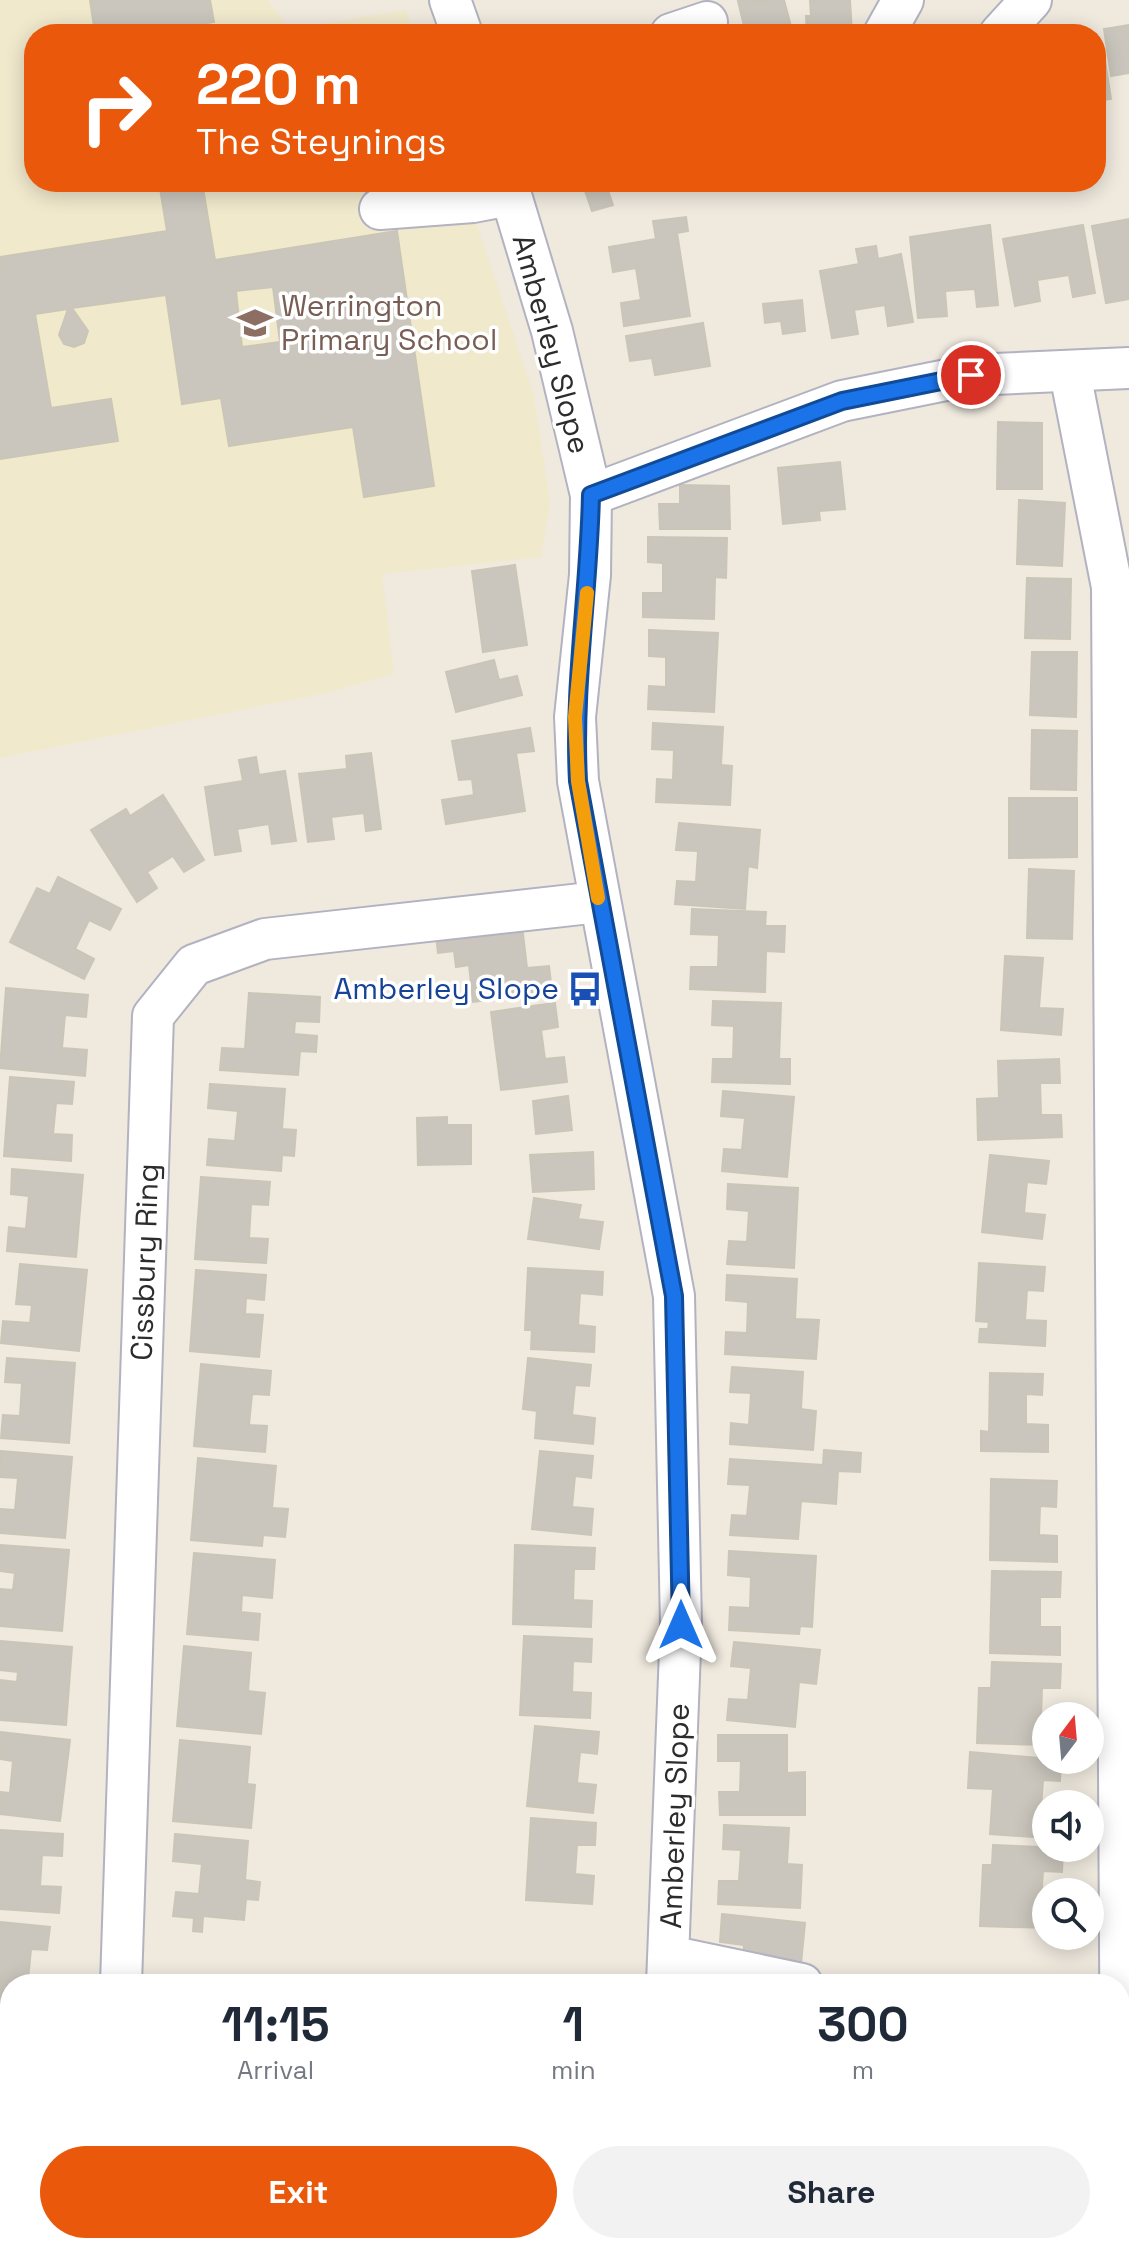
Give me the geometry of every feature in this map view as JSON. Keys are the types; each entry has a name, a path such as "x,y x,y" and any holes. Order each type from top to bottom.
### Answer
{"street":[{"path":"450,0 458,24"},
{"path":"1009,24 1031,0"},
{"path":"380,209 473,202 498,192"},
{"name":"Amberley Slope","path":"509,192 552,331 591,495 590,575 575,717 578,781 674,1296 681,1625 668,1970"},
{"path":"591,495 842,401 971,375 1129,368"},
{"path":"1070,373 1112,587 1107,1974"},
{"name":"Cissbury Ring","path":"121,1974 153,1016 194,965 265,939 599,902"},
{"path":"668,1970 706,1974"}],"shaded area":[{"name":"Werrington Primary School","path":"268,0 286,24 24,24 24,192 466,192 534,396 550,503 541,557 382,574 394,674 326,693 0,758 0,1"},
{"name":"Werrington Primary School","path":"406,10 411,24 321,24"}],"building":[{"path":"90,0 210,0 214,22 201,24 94,24"},
{"path":"784,0 790,24 744,24 738,1"},
{"path":"810,0 850,0 851,24 806,24 806,16 811,16"},
{"path":"1129,25 1129,73 1111,76 1106,29"},
{"path":"1106,68 1111,99 1106,100"},
{"path":"161,192 204,192 215,260 397,231 434,486 364,497 353,427 229,446 221,398 182,404 166,295 72,308 88,331 84,343 74,347 64,344 59,335 68,309 35,314 51,408 111,399 118,441 0,459 0,257 167,231","holes":["273,287 280,342 242,347 236,291"]},
{"path":"585,192 608,192 613,205 592,211"},
{"path":"686,217 688,231 677,233 690,316 624,326 621,303 641,300 636,268 613,272 609,247 656,239 653,221"},
{"path":"1129,219 1129,299 1106,303 1092,226"},
{"path":"990,225 998,305 977,307 975,289 945,291 947,316 918,318 910,237"},
{"path":"1083,225 1095,293 1073,297 1069,275 1037,280 1040,301 1015,306 1003,239"},
{"path":"876,246 878,259 901,254 913,322 888,326 885,305 854,310 858,334 832,338 820,271 859,264 856,249"},
{"path":"802,300 805,331 783,334 781,321 765,323 763,304"},
{"path":"703,323 710,366 655,375 652,358 630,361 626,336"},
{"path":"998,422 1042,423 1042,489 997,489"},
{"path":"840,462 845,509 819,511 820,520 783,524 778,468"},
{"path":"680,485 729,486 730,529 660,529 659,504 680,504"},
{"path":"1019,500 1065,503 1062,566 1017,564"},
{"path":"648,537 727,538 726,578 715,577 714,619 643,617 643,593 663,593 663,563 648,562"},
{"path":"515,565 527,645 483,652 472,571"},
{"path":"1027,578 1071,579 1070,639 1025,638"},
{"path":"649,630 718,633 714,712 648,709 649,686 666,687 666,657 649,656"},
{"path":"1032,652 1077,652 1076,717 1030,715"},
{"path":"494,660 499,680 517,676 522,695 456,712 446,672"},
{"path":"653,723 723,727 721,765 732,766 730,805 656,802 657,779 673,780 674,750 652,749"},
{"path":"530,728 534,751 516,753 525,811 446,824 442,800 474,795 472,779 459,780 452,741"},
{"path":"1032,730 1077,731 1076,790 1031,789"},
{"path":"371,753 381,829 366,831 364,813 331,817 334,839 308,842 299,774 347,769 346,756"},
{"path":"256,757 259,775 285,771 296,841 272,844 269,824 237,829 241,851 215,855 205,787 243,781 239,760"},
{"path":"163,795 204,860 184,872 173,856 147,872 157,888 137,902 91,830 126,809 130,816"},
{"path":"1009,798 1077,798 1077,857 1009,858"},
{"path":"679,823 760,830 757,868 748,866 745,909 675,904 677,881 696,882 698,851 676,850"},
{"path":"1029,869 1074,871 1072,939 1027,938"},
{"path":"58,877 121,909 110,930 89,920 75,949 94,959 84,979 10,942 37,888 50,894"},
{"path":"692,909 766,912 765,926 785,926 784,952 766,951 765,992 690,989 691,967 718,967 719,935 691,934"},
{"path":"521,917 527,968 549,966 552,992 473,1002 469,965 456,967 454,951 438,953 435,927"},
{"path":"1005,956 1043,958 1039,1008 1063,1009 1061,1035 1001,1030"},
{"path":"6,988 88,995 86,1017 65,1015 62,1048 87,1050 85,1076 0,1068"},
{"path":"249,993 320,997 319,1022 295,1021 294,1034 317,1036 316,1052 300,1051 298,1075 220,1070 222,1048 245,1049"},
{"path":"713,1001 781,1003 779,1059 790,1059 790,1084 712,1082 713,1059 733,1059 734,1026 712,1025"},
{"path":"555,1003 558,1027 541,1030 545,1059 564,1057 567,1082 501,1090 491,1012"},
{"path":"1059,1059 1060,1083 1040,1083 1041,1115 1061,1115 1062,1137 978,1140 977,1099 999,1098 998,1061"},
{"path":"10,1077 74,1082 72,1104 56,1103 53,1134 72,1135 71,1161 4,1156"},
{"path":"210,1084 285,1089 282,1129 296,1130 294,1156 282,1155 281,1171 207,1165 209,1139 235,1141 238,1111 208,1108"},
{"path":"723,1091 794,1097 787,1177 722,1171 724,1149 742,1150 745,1118 721,1116"},
{"path":"568,1096 572,1130 536,1134 533,1101"},
{"path":"447,1117 447,1125 471,1125 471,1164 418,1165 417,1118"},
{"path":"593,1152 594,1189 533,1192 530,1155"},
{"path":"990,1155 1049,1161 1046,1184 1027,1182 1024,1213 1045,1215 1042,1239 982,1232"},
{"path":"12,1169 83,1175 76,1257 7,1251 9,1227 26,1229 29,1196 11,1194"},
{"path":"201,1177 270,1182 268,1205 251,1204 249,1238 268,1239 266,1263 195,1259"},
{"path":"728,1184 798,1188 794,1268 727,1264 729,1241 747,1242 749,1211 727,1209"},
{"path":"534,1198 581,1205 578,1219 603,1222 599,1249 528,1239"},
{"path":"979,1263 1045,1267 1043,1291 1027,1290 1025,1320 1046,1321 1045,1346 979,1342 980,1329 988,1329 989,1322 976,1321"},
{"path":"20,1264 87,1270 79,1351 1,1343 3,1321 30,1323 32,1305 16,1304"},
{"path":"528,1268 603,1272 602,1295 580,1293 578,1325 595,1327 594,1352 531,1349 532,1330 525,1330"},
{"path":"196,1270 266,1275 264,1300 246,1298 245,1314 263,1315 259,1357 190,1351"},
{"path":"727,1275 797,1279 795,1319 819,1320 816,1359 725,1354 726,1332 747,1333 748,1302 726,1300"},
{"path":"7,1358 75,1363 69,1443 1,1438 3,1415 20,1416 22,1383 5,1382"},
{"path":"528,1358 591,1365 589,1386 575,1385 572,1415 595,1418 593,1444 535,1438 537,1411 523,1409"},
{"path":"201,1364 271,1371 269,1395 252,1394 249,1425 267,1426 265,1452 194,1446"},
{"path":"732,1367 803,1372 801,1409 816,1411 813,1450 730,1444 731,1423 749,1425 751,1393 730,1392"},
{"path":"990,1373 1043,1374 1042,1395 1026,1394 1026,1424 1048,1425 1048,1452 981,1451 981,1431 989,1432"},
{"path":"824,1450 861,1453 860,1472 838,1471 836,1504 801,1501 798,1539 730,1535 732,1515 747,1516 750,1485 728,1484 730,1459 823,1465"},
{"path":"1,1451 72,1457 65,1538 0,1533 0,1509 15,1510 18,1478 0,1477"},
{"path":"540,1451 593,1456 591,1478 575,1476 572,1507 593,1509 591,1535 532,1529"},
{"path":"198,1458 276,1466 272,1508 288,1509 285,1537 263,1535 262,1546 191,1540"},
{"path":"991,1479 1057,1481 1056,1507 1040,1506 1039,1535 1057,1536 1057,1562 990,1560"},
{"path":"0,1545 69,1550 62,1631 0,1626 0,1589 13,1590 15,1573 0,1571"},
{"path":"515,1545 595,1548 594,1569 574,1569 573,1600 592,1601 591,1627 513,1624"},
{"path":"729,1551 816,1556 812,1627 800,1626 799,1634 729,1630 730,1607 750,1608 751,1577 728,1575"},
{"path":"194,1553 275,1560 272,1598 242,1595 241,1612 260,1614 258,1640 187,1634"},
{"path":"992,1571 1061,1572 1060,1597 1040,1597 1040,1627 1060,1627 1060,1655 990,1653"},
{"path":"524,1636 592,1639 591,1662 573,1661 572,1692 591,1693 590,1718 520,1715"},
{"path":"0,1641 72,1647 66,1725 0,1720 0,1680 17,1682 18,1672 0,1670"},
{"path":"734,1642 820,1650 816,1684 799,1682 795,1727 727,1720 729,1699 748,1700 751,1668 731,1666"},
{"path":"184,1646 251,1653 248,1691 265,1693 261,1734 177,1726"},
{"path":"992,1662 1061,1664 1060,1688 1042,1688 1042,1702 1032,1702 1032,1745 977,1743 979,1688 991,1688"},
{"path":"535,1726 599,1732 597,1754 580,1752 577,1783 596,1785 593,1813 527,1806"},
{"path":"0,1732 70,1740 60,1821 0,1814 0,1792 10,1793 13,1761 0,1759"},
{"path":"718,1735 787,1735 787,1773 805,1772 805,1815 720,1815 719,1792 740,1792 741,1761 718,1761"},
{"path":"180,1740 250,1747 247,1784 255,1785 251,1828 173,1821"},
{"path":"970,1752 1032,1757 1032,1774 1060,1774 1060,1781 1043,1780 1042,1790 1032,1790 1032,1837 990,1834 993,1789 968,1788"},
{"path":"531,1818 596,1823 595,1845 577,1845 575,1874 594,1876 592,1904 526,1900"},
{"path":"724,1825 789,1828 787,1864 802,1865 800,1908 718,1904 719,1881 739,1881 741,1850 723,1849"},
{"path":"0,1830 63,1834 62,1856 42,1855 40,1886 61,1887 59,1913 0,1909"},
{"path":"175,1834 248,1841 245,1880 260,1882 258,1900 246,1899 244,1920 203,1916 202,1932 193,1931 194,1918 173,1916 176,1892 199,1894 202,1864 173,1861"},
{"path":"993,1845 1032,1847 1032,1862 1062,1862 1062,1872 1043,1871 1043,1878 1032,1878 1032,1928 980,1926 983,1865 992,1865"},
{"path":"722,1914 805,1923 801,1964 743,1958 744,1945 720,1942"},
{"path":"0,1922 50,1927 47,1950 31,1949 29,1974 0,1974"}],"slow traffic":[{"path":"587,593 575,717 578,781 598,898"}],"place":[{"name":"Werrington Primary School","path":"255,323"},
{"name":"Amberley Slope","path":"585,989"}],"route":[{"path":"681,1625 674,1296 578,781 575,717 578,664 590,575 591,495 842,401 971,375"}]}
